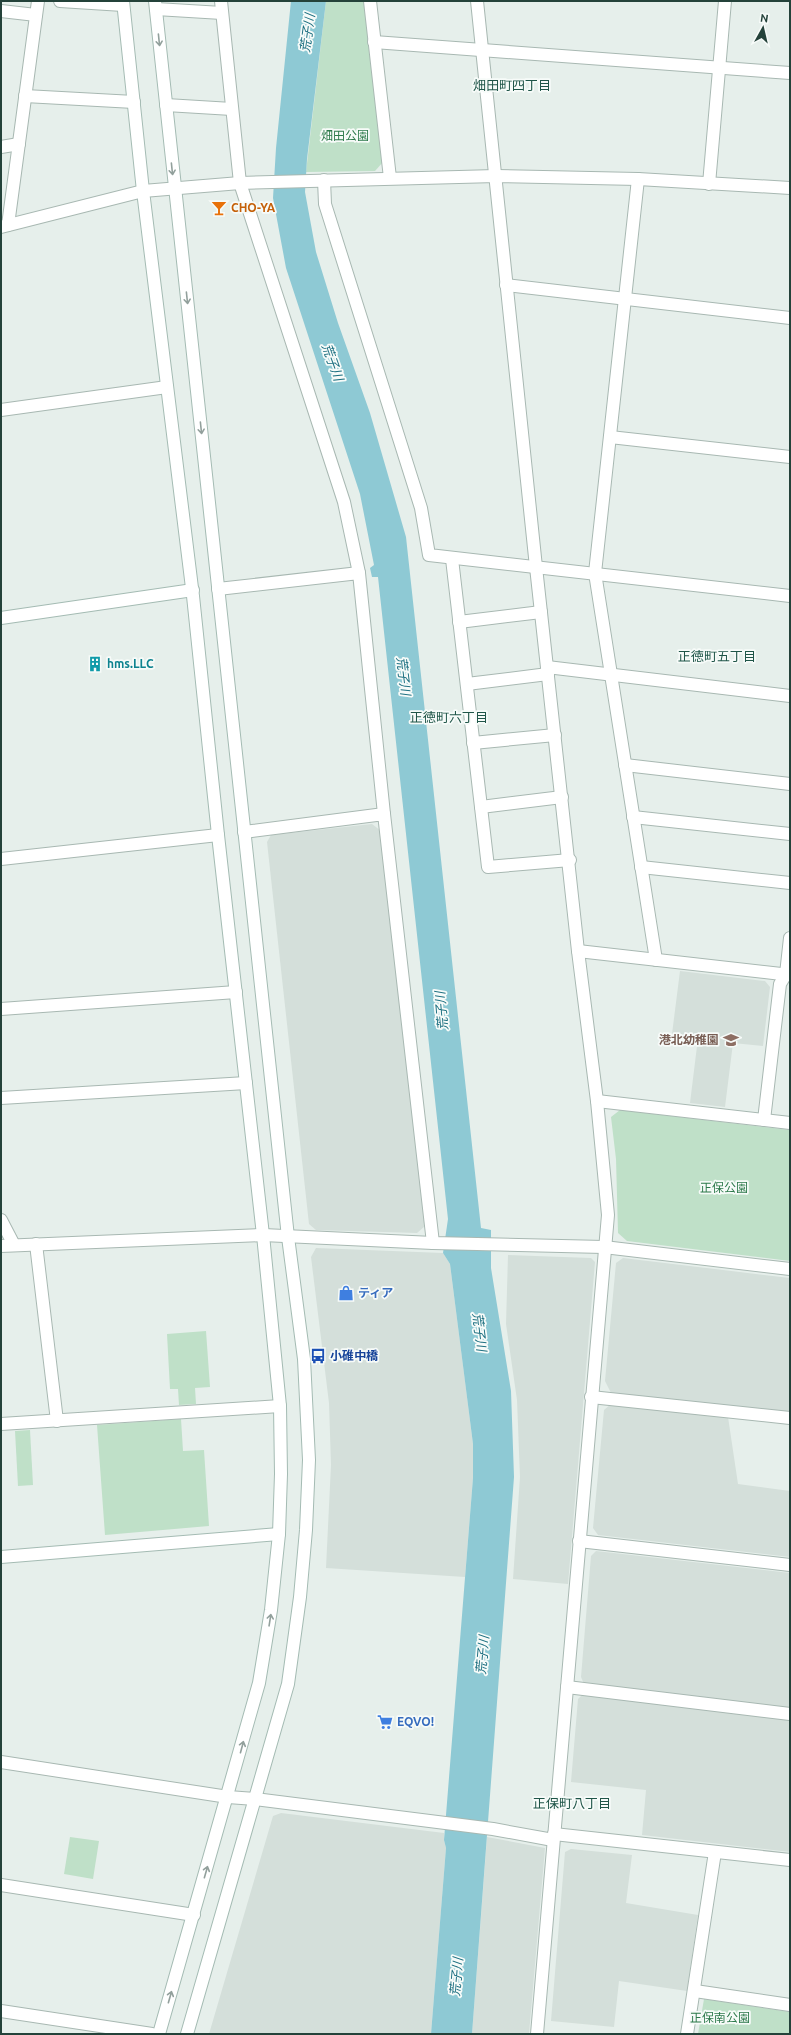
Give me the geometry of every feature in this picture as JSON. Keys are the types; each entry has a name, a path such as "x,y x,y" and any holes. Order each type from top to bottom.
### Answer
{"street":[{"path":"38,1 19,144 4,226 143,191 240,183 496,176 638,179 790,188"},
{"path":"60,1 123,3 143,191 193,590 218,835 264,1235 280,1406 281,1474 279,1534 271,1610 259,1683 228,1797 159,2034"},
{"path":"370,1 390,178"},
{"path":"477,1 536,567 570,860 578,951 597,1101 608,1215 604,1247 537,2034"},
{"path":"709,184 725,1"},
{"path":"187,2034 288,1684 300,1597 306,1530 309,1460 304,1359 288,1237 155,5 221,7 240,183 344,502 359,573 384,814 439,1244"},
{"path":"1,11 36,16"},
{"path":"374,42 790,73"},
{"path":"25,96 134,102"},
{"path":"166,105 232,109"},
{"path":"1,147 19,144"},
{"path":"638,179 595,573 656,960"},
{"path":"318,180 421,508 429,555 452,559 595,573 790,596"},
{"path":"506,285 790,318"},
{"path":"1,410 167,387"},
{"path":"610,437 790,457"},
{"path":"452,559 488,867 570,860"},
{"path":"218,589 359,573"},
{"path":"1,618 193,590"},
{"path":"459,622 541,612"},
{"path":"466,684 548,671 611,675 790,696"},
{"path":"473,744 555,735"},
{"path":"625,765 790,784"},
{"path":"481,807 562,797"},
{"path":"244,832 384,814"},
{"path":"633,816 790,834"},
{"path":"1,859 218,835"},
{"path":"641,867 790,883"},
{"path":"764,1120 780,984 788,975 790,938"},
{"path":"578,951 788,975"},
{"path":"1,1009 236,992"},
{"path":"1,1098 246,1083"},
{"path":"597,1101 790,1123"},
{"path":"1,1220 14,1245"},
{"path":"1,1246 264,1235 439,1244 604,1247 790,1269"},
{"path":"36,1244 57,1421"},
{"path":"592,1397 790,1418"},
{"path":"1,1424 280,1406"},
{"path":"1,1557 279,1534"},
{"path":"579,1541 790,1565"},
{"path":"566,1687 790,1714"},
{"path":"1,1762 228,1797 255,1799 554,1837 790,1860"},
{"path":"688,2034 715,1852"},
{"path":"1,1885 194,1914"},
{"path":"695,1991 790,2005"},
{"path":"1,2011 152,2034"}],"shaded area":[{"path":"372,824 381,831 425,1226 417,1233 316,1230 309,1224 267,842 271,835"},
{"name":"港北幼稚園","path":"680,971 765,981 770,987 763,1046 733,1043 725,1107 690,1103 698,1038 672,1034"},
{"path":"316,1248 443,1253 450,1264 473,1444 473,1478 465,1577 326,1568 331,1465 329,1403 311,1257"},
{"path":"508,1255 591,1258 595,1262 568,1584 513,1579 520,1477 517,1400 506,1324"},
{"path":"623,1258 790,1278 790,1413 611,1393 605,1381 616,1263"},
{"path":"611,1404 728,1417 738,1484 790,1491 790,1557 598,1535 593,1528 604,1410"},
{"path":"596,1551 790,1573 790,1709 584,1684 581,1677 591,1556"},
{"path":"583,1694 790,1719 790,1852 642,1835 646,1790 571,1782 578,1699"},
{"path":"281,1813 444,1833 446,1848 431,2034 209,2034 273,1816"},
{"path":"487,1837 545,1848 529,2034 472,2034"},
{"path":"571,1849 632,1855 626,1903 698,1915 687,1991 619,1981 614,2027 551,2021 565,1852"}],"green space":[{"name":"畑田公園","path":"326,1 364,1 383,162 375,171 306,172"},
{"name":"正保公園","path":"620,1110 790,1130 790,1261 627,1241 618,1233 616,1159 611,1117"},
{"path":"206,1331 210,1387 195,1388 196,1404 179,1405 178,1389 170,1389 167,1334"},
{"path":"181,1419 183,1451 204,1450 209,1526 105,1535 97,1425"},
{"path":"30,1430 33,1485 18,1486 15,1431"},
{"path":"70,1837 99,1841 93,1879 64,1874"},
{"name":"正保南公園","path":"704,1999 790,2012 790,2034 698,2034"}],"water":[{"name":"荒子川","path":"291,1 326,1 307,159 305,192 316,252 338,323 370,413 406,537 481,1228 491,1230 491,1268 511,1391 514,1477 472,2034 431,2034 446,1848 444,1840 473,1478 473,1444 450,1264 443,1253 448,1219 378,577 372,577 370,568 374,565 360,494 286,268 273,198 276,148"}],"place":[{"name":"CHO-YA","path":"219,208"},
{"name":"hms.LLC","path":"95,664"},
{"name":"港北幼稚園","path":"731,1040"},
{"name":"ティア","path":"346,1293"},
{"name":"小碓中橋","path":"318,1356"},
{"name":"EQVO!","path":"385,1722"}],"district":[{"name":"畑田町四丁目","path":"512,85"},
{"name":"正徳町五丁目","path":"717,656"},
{"name":"正徳町六丁目","path":"449,717"},
{"name":"正保町八丁目","path":"572,1803"}]}
